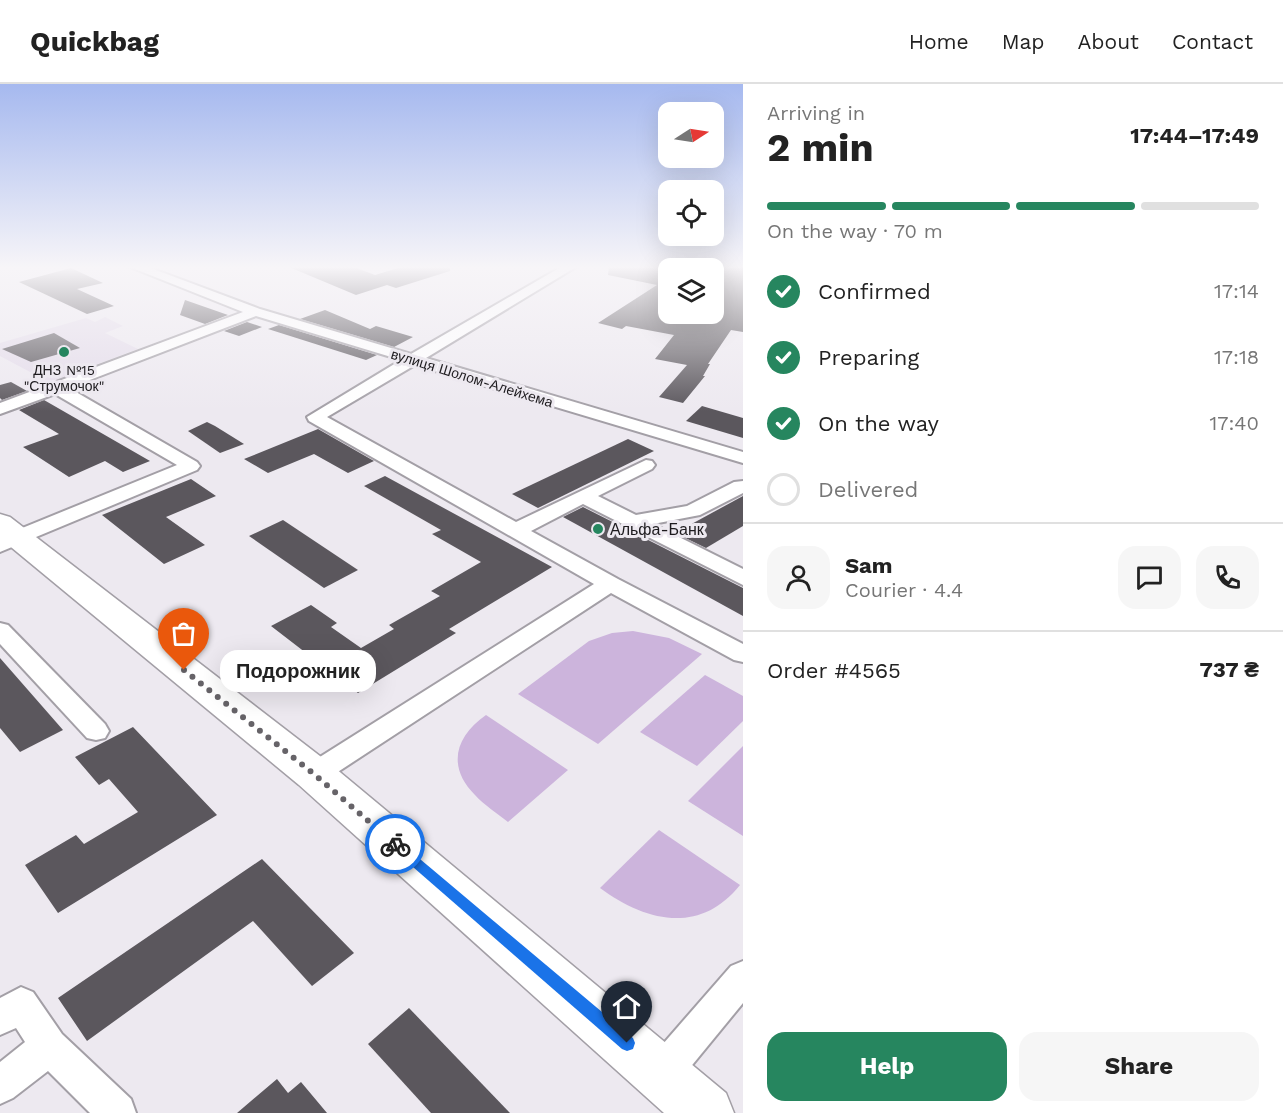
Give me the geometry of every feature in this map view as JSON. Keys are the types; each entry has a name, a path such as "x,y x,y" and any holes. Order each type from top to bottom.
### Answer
{"highway":[{"path":"6,536 314,774 706,1113"}],"street":[{"path":"0,409 247,315"},
{"name":"вулиця Шолом-Алейхема","path":"265,315 743,458"},
{"path":"488,315 315,417 610,584 743,654"},
{"path":"6,536 191,466 57,388"},
{"path":"617,438 641,429"},
{"path":"516,531 646,465"},
{"path":"633,522 693,511 741,486"},
{"path":"584,497 743,578"},
{"path":"314,774 610,584"},
{"path":"0,630 96,731"},
{"path":"662,1073 743,977"},
{"path":"0,1018 21,1004 49,1047 117,1113"},
{"path":"0,1085 49,1047"}],"shaded area":[{"name":"ДНЗ №15 \"Струмочок\"","path":"105,317 123,326 105,333 138,349 49,382 0,356 0,343 86,318 95,322"},
{"path":"633,631 669,638 702,654 598,744 518,694 589,641 612,633"},
{"path":"705,675 743,696 743,721 697,766 640,732"},
{"path":"486,715 568,770 508,822 475,795 460,773 458,752 462,742 476,723"},
{"path":"743,746 743,836 688,801"},
{"path":"659,830 740,885 724,901 708,911 690,917 672,918 636,909 600,888"}],"building":[{"path":"180,315 228,315 205,324"},
{"path":"311,315 337,315 370,329 376,326 413,337 394,347 300,319"},
{"path":"610,315 658,315 658,324 724,324 724,315 743,315 743,332 731,330 708,364 710,364 703,376 705,376 683,403 659,397 687,365 655,359 674,335 626,326 622,329 598,323"},
{"path":"247,322 262,327 239,336 224,331"},
{"path":"279,325 377,355 366,360 268,329"},
{"path":"54,333 80,348 31,362 2,349"},
{"path":"11,382 27,391 2,400 0,385"},
{"path":"44,400 150,461 123,472 105,461 69,477 23,447 59,434 19,410"},
{"path":"702,406 743,418 743,438 686,421"},
{"path":"207,422 244,444 220,453 188,431"},
{"path":"318,429 374,461 348,473 314,454 268,473 244,459"},
{"path":"628,439 654,451 538,508 512,494"},
{"path":"385,476 552,567 449,629 456,633 358,693 271,626 311,605 337,623 331,627 361,648 394,629 389,625 440,596 431,591 481,562 432,534 441,530 364,486"},
{"path":"191,479 216,496 166,517 205,545 164,564 102,515"},
{"path":"743,496 743,526 706,548 675,533"},
{"path":"583,507 743,588 743,616 563,517"},
{"path":"283,520 358,570 324,588 249,536"},
{"path":"0,658 63,730 20,752 0,728"},
{"path":"133,727 217,815 58,913 25,865 76,835 84,844 138,812 109,779 99,785 75,757"},
{"path":"262,859 354,953 312,986 253,921 87,1041 58,998"},
{"path":"409,1008 510,1113 431,1113 368,1044"},
{"path":"277,1079 288,1093 301,1082 327,1113 237,1113"}],"way so far":[{"path":"184,670 314,774 395,844"}],"place":[{"name":"ДНЗ №15 \"Струмочок\"","path":"64,352"},
{"name":"Альфа-Банк","path":"598,529"},
{"name":"Подорожник","path":"184,670"}],"route":[{"path":"395,844 627,1043"}]}
